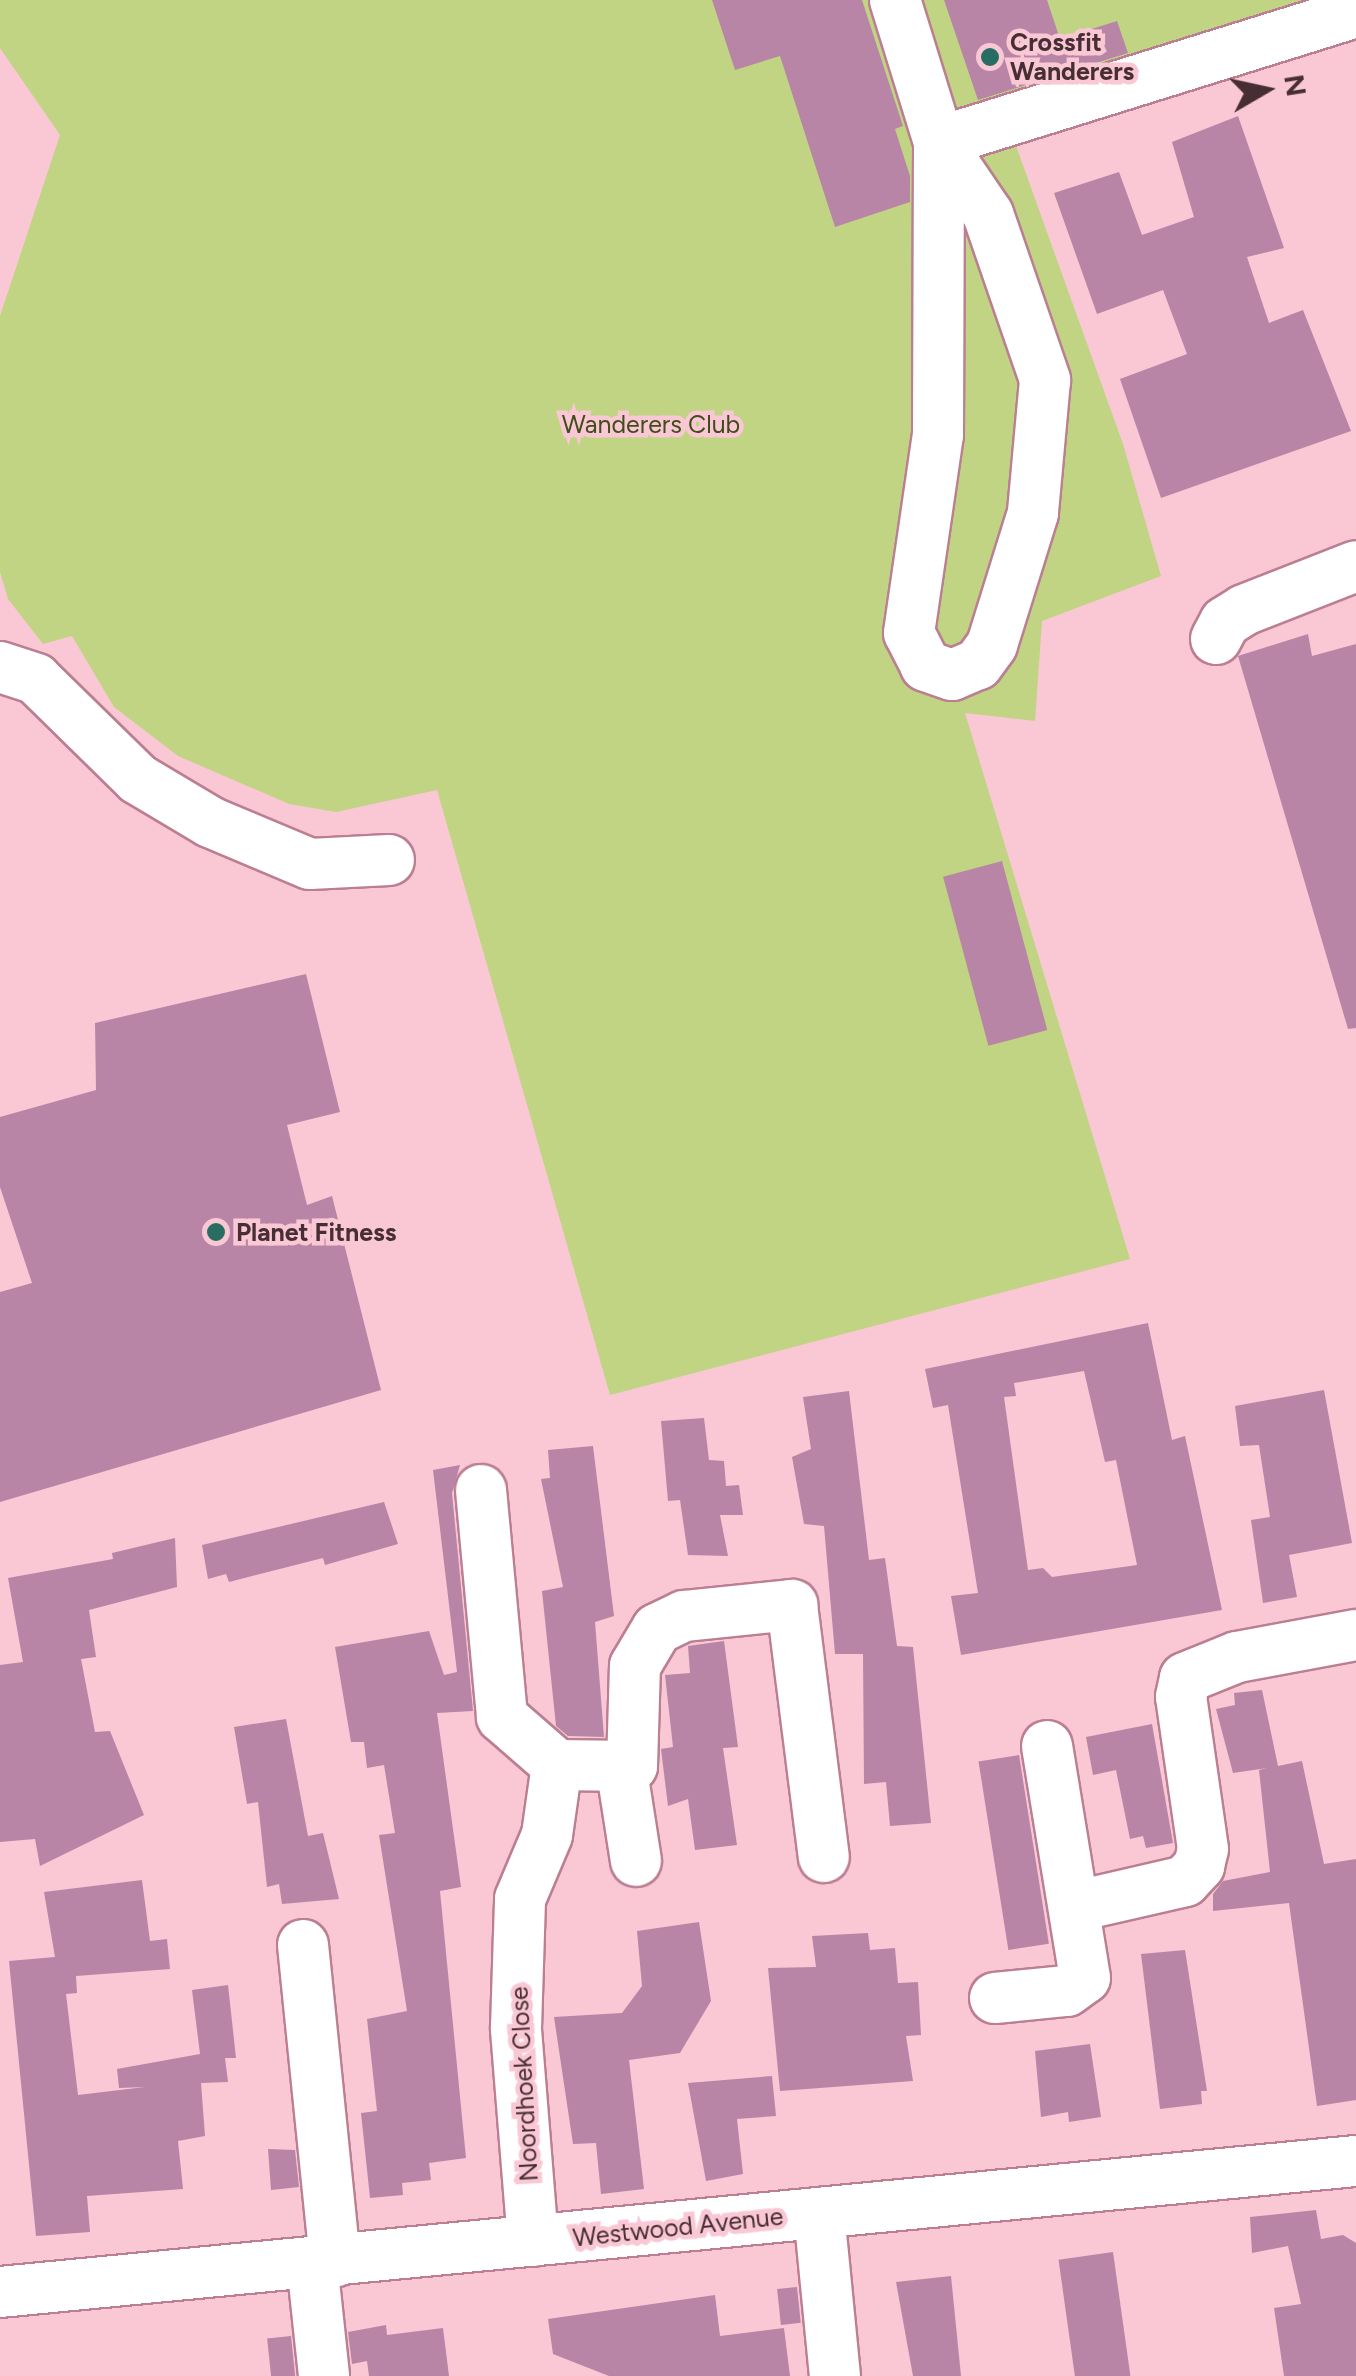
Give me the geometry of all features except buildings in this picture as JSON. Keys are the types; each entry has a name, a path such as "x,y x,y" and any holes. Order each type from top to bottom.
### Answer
{"street":[{"path":"895,0 939,142 988,214 1010,264 1041,357 1046,399 1033,514 992,646 970,670 952,674 926,666 909,633 938,434 939,142"},
{"path":"939,142 1356,13 1356,39"},
{"path":"1216,639 1224,622 1244,610 1356,566"},
{"path":"0,667 36,679 138,779 210,822 310,864 389,860"},
{"path":"482,1490 502,1717 557,1765 632,1766 634,1666 656,1629 684,1616 792,1605 824,1857"},
{"path":"1077,1906 1186,1881 1199,1866 1203,1848 1181,1696 1185,1678 1208,1664 1338,1638"},
{"path":"995,1998 1078,1987 1087,1963 1047,1746"},
{"name":"Noordhoek Close","path":"533,2241 516,2028 520,1898 547,1835 557,1765"},
{"path":"621,1765 636,1861"},
{"path":"303,1945 324,2262 324,2376"},
{"name":"Westwood Avenue","path":"0,2292 1356,2161"},
{"path":"819,2212 836,2376"}],"green space":[{"name":"Wanderers Club","path":"0,0 1332,0 1015,143 1123,444 1161,576 1042,621 1035,721 965,713 1130,1259 610,1395 437,790 336,812 289,804 178,756 114,707 72,636 43,644 8,599 0,572 0,316 60,135 0,48"}],"place":[{"name":"Crossfit Wanderers","path":"990,57"},
{"name":"Planet Fitness","path":"216,1232"}]}
